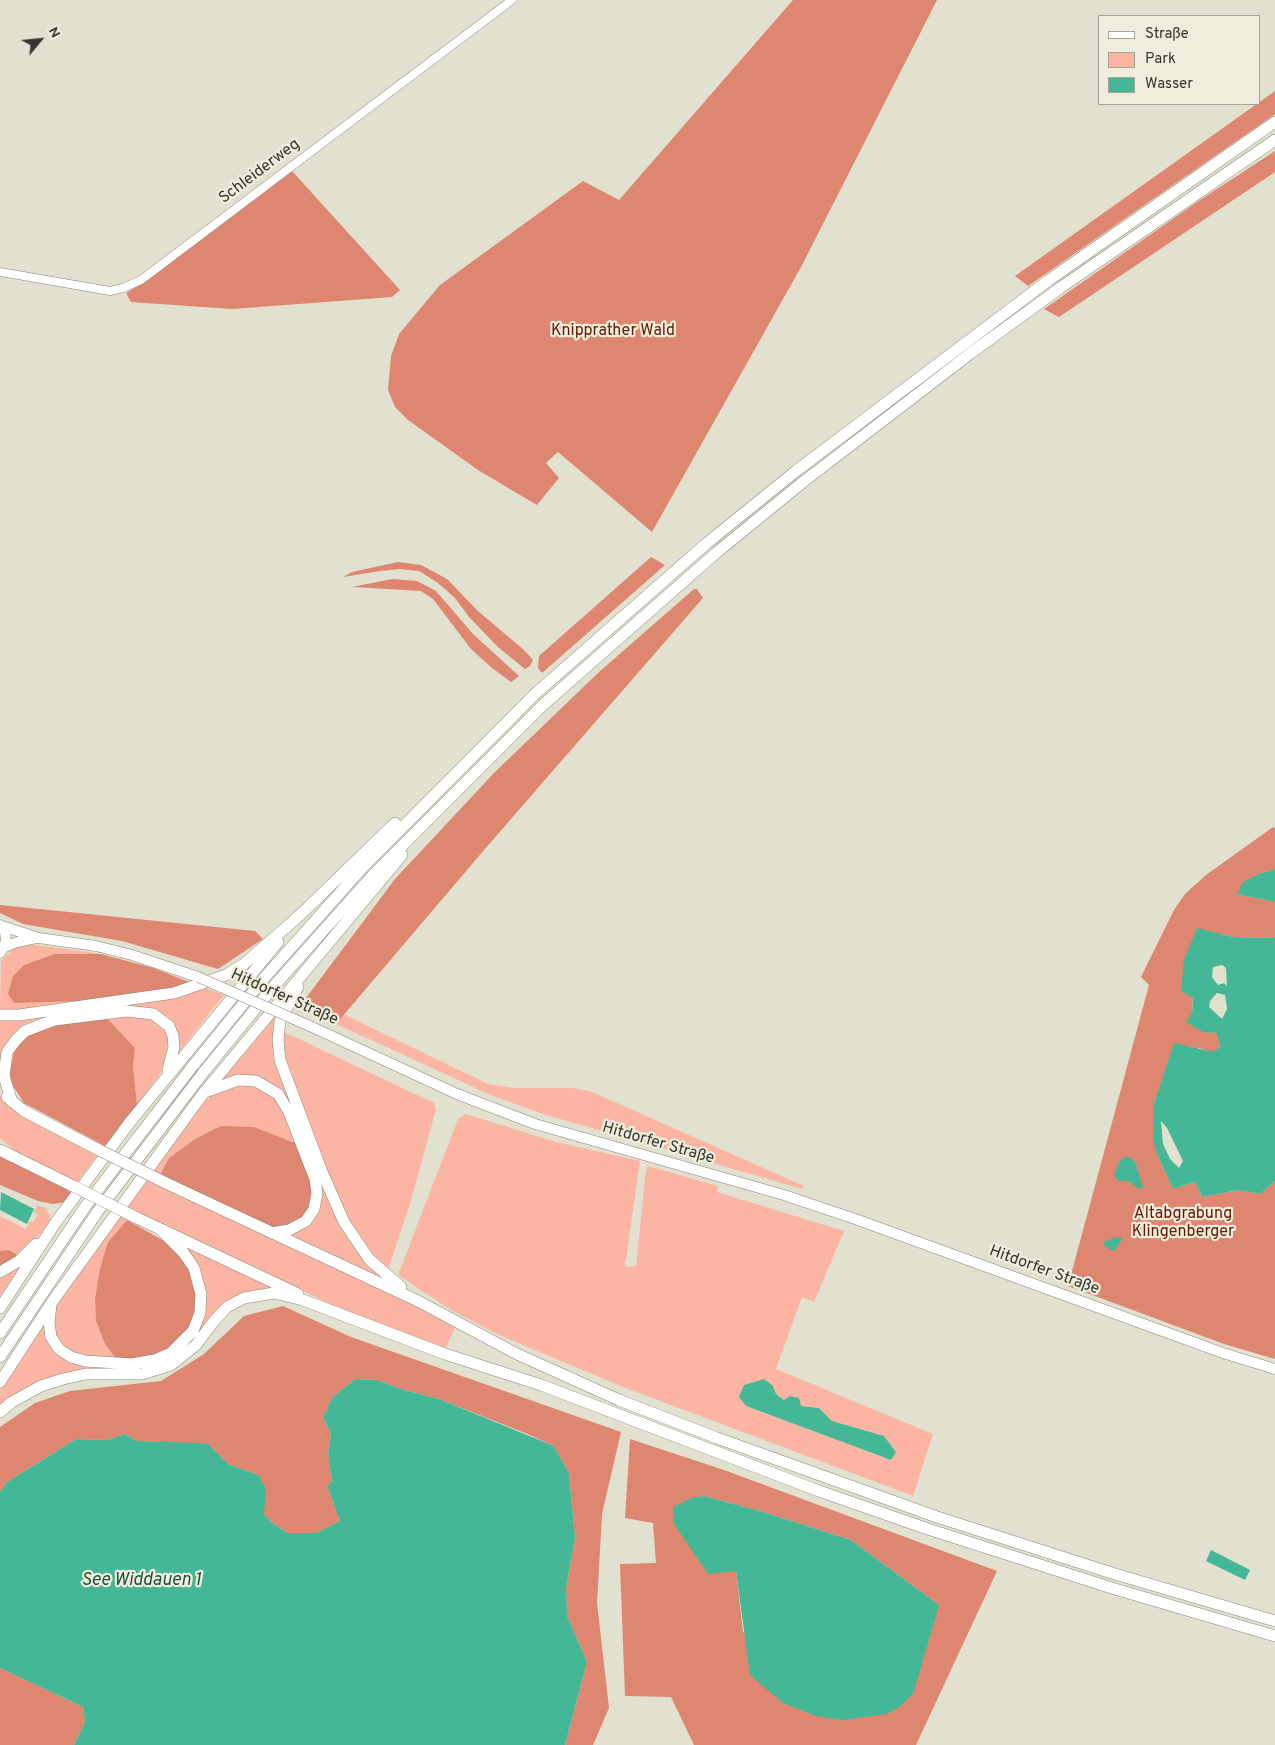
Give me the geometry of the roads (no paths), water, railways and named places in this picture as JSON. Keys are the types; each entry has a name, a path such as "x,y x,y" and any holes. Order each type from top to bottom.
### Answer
{"highway":[{"path":"0,1333 86,1207 198,1059 265,977 363,867 473,754 536,694 624,614 796,471 1049,280 1275,122"},
{"path":"0,1357 98,1211 203,1073 281,978 373,875 543,704 627,629 803,482 1045,299 1275,140"},
{"path":"0,1015 19,1015 174,993 197,987 226,975 244,964 299,916 449,769 473,754"},
{"path":"0,1382 52,1302 202,1095 418,836 435,811"},
{"path":"0,1308 56,1222 166,1076 299,916"},
{"path":"320,955 294,994 280,1021 278,1040 280,1060 322,1172 344,1222 379,1270 418,1301"},
{"path":"12,1102 4,1076 7,1052 26,1031 54,1020 127,1011 153,1014 169,1026 173,1036 174,1047 166,1076"},
{"path":"202,1095 229,1082 256,1081 278,1094 289,1112 315,1179 317,1193 314,1209 306,1222 289,1230 272,1234"},
{"path":"0,1088 12,1102 24,1111 99,1150 272,1234 418,1301 517,1354 573,1380 717,1438 1001,1538 1275,1621"},
{"path":"0,1144 14,1157"},
{"path":"0,1150 135,1217 340,1314"},
{"path":"0,1272 19,1261 56,1222"},
{"path":"52,1302 49,1322 51,1337 59,1349 71,1357 85,1361 132,1364 154,1360 171,1353 193,1331 200,1313 201,1294 194,1268 183,1252 160,1229"},
{"path":"0,1412 12,1402 41,1386 63,1379 86,1374 142,1374 171,1365 196,1345 227,1307 244,1298 260,1293 274,1293 303,1300 446,1354 541,1385 819,1491 928,1529 1115,1589 1275,1636"}],"main road":[{"name":"Hitdorfer Straße","path":"1,926 39,938 96,946 132,955 198,976 448,1090 519,1118 812,1204 1223,1353 1275,1369"},
{"path":"1,926 6,936 2,950"},
{"name":"Hitdorfer Straße","path":"2,950 17,942 39,938"}],"street":[{"name":"Schleiderweg","path":"0,272 98,290 123,288 141,280 512,0"}],"water":[{"path":"1275,869 1275,902 1237,894 1243,882 1261,873"},
{"name":"Altabgrabung Klingenberger","path":"1197,928 1233,937 1275,938 1275,1181 1260,1194 1238,1190 1202,1197 1195,1182 1173,1189 1157,1154 1153,1139 1154,1104 1174,1043 1213,1052 1220,1047 1217,1033 1203,1032 1186,1022 1192,1013 1193,998 1181,991 1184,960","holes":["1222,965 1226,968 1227,986 1224,983 1218,985 1212,977 1213,967","1217,993 1225,995 1227,1009 1222,1019 1209,1007 1210,1001","1161,1121 1167,1128 1183,1161 1179,1168 1170,1159 1163,1144"]},
{"path":"1126,1157 1132,1158 1136,1164 1143,1188 1139,1189 1128,1181 1118,1181 1114,1175 1120,1160"},
{"path":"1,1192 34,1209 27,1224 0,1210"},
{"path":"1116,1237 1123,1238 1115,1250 1112,1251 1103,1242"},
{"name":"See Widdauen 1","path":"355,1379 377,1380 401,1389 439,1399 554,1446 569,1474 575,1538 566,1588 567,1616 587,1662 565,1745 74,1745 85,1722 83,1707 0,1668 0,1492 7,1482 76,1439 107,1440 125,1434 137,1441 208,1444 228,1464 258,1475 266,1489 264,1514 272,1523 288,1533 316,1533 340,1521 327,1486 332,1482 328,1453 331,1434 323,1418 332,1398"},
{"path":"764,1379 773,1386 776,1394 784,1400 790,1396 799,1398 801,1406 819,1408 832,1421 884,1436 896,1452 891,1460 746,1406 739,1397 744,1385"},
{"path":"704,1496 760,1511 851,1540 939,1605 913,1694 898,1708 886,1714 842,1720 816,1716 783,1703 750,1675 736,1571 708,1574 674,1524 673,1507 692,1498"},
{"path":"1211,1550 1250,1570 1245,1580 1206,1561"}],"park label":[{"name":"Knipprather Wald","path":"613,332"}]}
